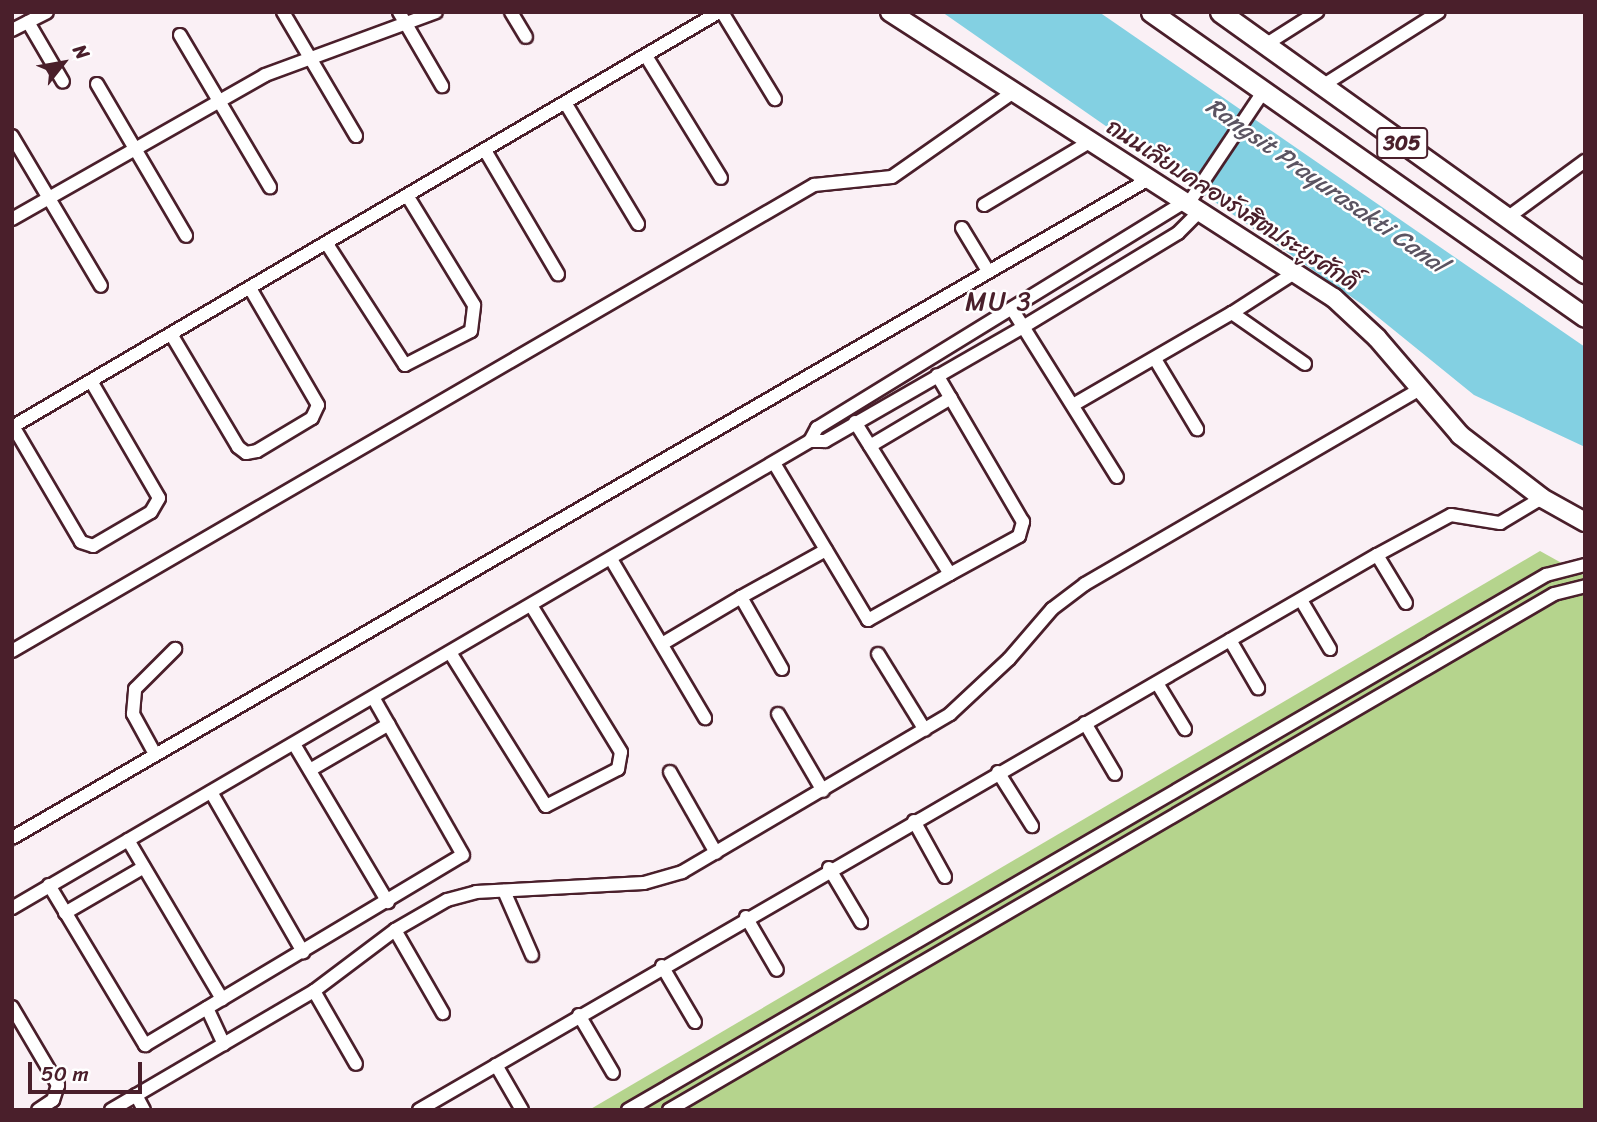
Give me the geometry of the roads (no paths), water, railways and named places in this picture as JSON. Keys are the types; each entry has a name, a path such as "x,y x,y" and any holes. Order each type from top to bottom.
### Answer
{"main road":[{"name":"305","path":"1151,12 1260,96 1585,317"},
{"name":"305","path":"1220,12 1585,273"}],"street":[{"path":"12,30 47,12"},
{"path":"283,12 356,136"},
{"path":"399,12 442,86"},
{"path":"12,219 219,100 309,58 408,26 436,12"},
{"path":"511,12 526,37"},
{"path":"91,381 159,498 151,512 93,547 81,542 13,427 91,381 171,334 250,288 486,152 721,12 775,99"},
{"name":"ถนนเลียบคลองรังสิตประยูรศักดิ์","path":"890,12 1012,93 1192,203 1356,318 1460,435 1542,498 1585,522"},
{"path":"1265,45 1317,12"},
{"path":"1322,86 1439,12"},
{"path":"29,22 63,82"},
{"path":"180,35 270,187"},
{"path":"646,56 720,178"},
{"path":"97,84 186,236"},
{"path":"12,651 814,185 892,177 1012,93"},
{"path":"810,441 825,441 1023,327 1178,233 1192,203 1260,96"},
{"path":"566,104 638,224"},
{"path":"12,136 101,286"},
{"path":"984,205 1091,141"},
{"path":"486,152 558,274"},
{"path":"1507,218 1585,161"},
{"path":"12,838 1149,179"},
{"path":"327,244 405,365 471,331 474,305 408,197"},
{"path":"12,908 532,607 774,463 810,441 817,428 1192,203"},
{"path":"962,228 988,271"},
{"path":"1073,405 1232,313 1294,273"},
{"path":"171,334 238,447 246,453 257,451 312,418 318,405 250,288"},
{"path":"1012,309 1117,477"},
{"path":"1232,313 1305,364"},
{"path":"1154,359 1197,429"},
{"path":"774,463 869,620 1025,529 937,375"},
{"path":"111,1110 314,991 395,930 447,900 504,891 644,883 682,872 823,792 925,730 968,700 1052,609 1085,584 1418,390"},
{"path":"870,446 951,398"},
{"path":"855,422 950,574"},
{"path":"419,1110 829,868 1377,555 1451,515 1500,523 1542,498"},
{"path":"662,644 826,550"},
{"path":"1377,555 1406,603"},
{"path":"611,559 705,718"},
{"path":"628,1110 643,1106 1151,804 1546,575 1585,565"},
{"path":"669,1110 1554,594 1585,586"},
{"path":"741,597 782,669"},
{"path":"1301,600 1330,649"},
{"path":"451,654 546,806 555,806 618,769 621,752 532,607"},
{"path":"1230,640 1258,688"},
{"path":"155,754 133,714 135,689 175,649"},
{"path":"878,654 925,730"},
{"path":"1398,662 1408,680"},
{"path":"1157,683 1185,729"},
{"path":"49,885 145,1045 463,855 374,699"},
{"path":"778,714 823,792"},
{"path":"1085,723 1115,774"},
{"path":"310,770 389,724"},
{"path":"294,744 388,902"},
{"path":"670,772 716,853"},
{"path":"998,772 1032,826"},
{"path":"211,792 303,952"},
{"path":"1151,804 1161,822"},
{"path":"914,821 945,877"},
{"path":"128,840 222,999"},
{"path":"65,913 144,867"},
{"path":"829,868 861,922"},
{"path":"504,891 532,955"},
{"path":"746,917 777,971"},
{"path":"395,930 443,1013"},
{"path":"662,966 695,1022"},
{"path":"314,991 356,1064"},
{"path":"12,1007 58,1085 53,1100 38,1110"},
{"path":"207,1008 224,1044"},
{"path":"579,1015 613,1073"},
{"path":"496,1065 522,1110"},
{"path":"136,1095 144,1110"}],"water":[{"name":"Rangsit Prayurasakti Canal","path":"942,12 1099,12 1585,347 1585,447 1474,395 1363,305"}],"district":[{"name":"MU 3","path":"999,302"}]}
